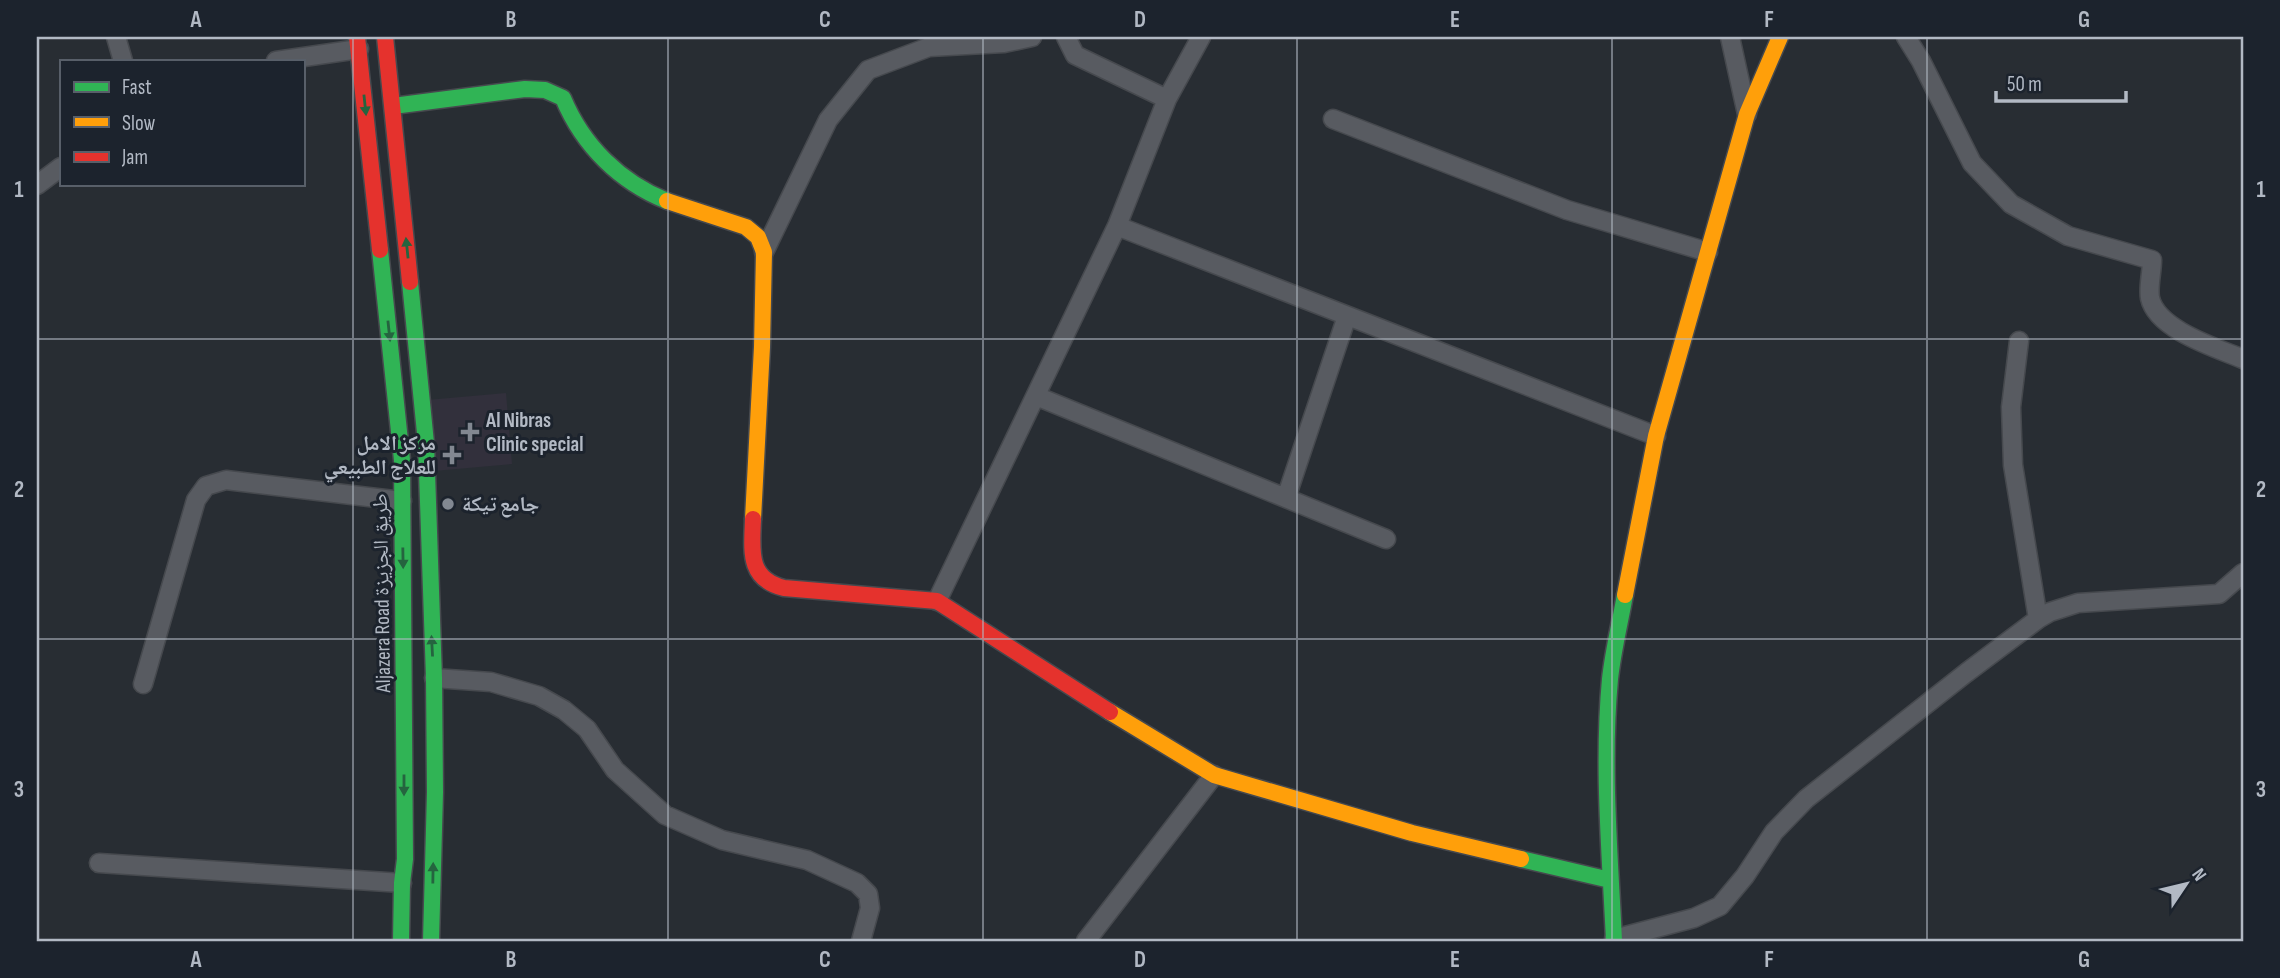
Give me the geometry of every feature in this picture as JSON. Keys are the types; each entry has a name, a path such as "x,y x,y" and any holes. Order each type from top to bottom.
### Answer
{"street":[{"path":"116,37 123,60"},
{"path":"385,37 426,443 434,678 435,792 431,941"},
{"path":"764,252 828,120 868,70 929,47 1004,43 1032,37"},
{"path":"1066,37 1075,55 1167,99"},
{"path":"937,601 1117,226 1167,99 1201,37"},
{"path":"1730,37 1747,114"},
{"path":"1780,37 1747,114 1656,436 1610,680 1607,792 1614,940 1694,918 1720,906 1745,876 1774,832 1806,799 2038,619 2078,603 2220,594 2243,573"},
{"path":"1906,37 1921,61 1972,163 2011,204 2068,236 2152,260 2150,298 2168,325 2243,359"},
{"path":"281,60 358,43"},
{"name":"Aljazera Road طريق الجزيزة","path":"358,43 402,460 405,859 401,941"},
{"path":"393,106 525,89 545,90 563,98 570,115 595,151 642,191 747,227 758,237 764,252 752,557 760,576 772,585 937,601 1214,775 1412,833 1610,880"},
{"path":"1333,120 1567,210 1708,253"},
{"path":"37,185 60,168"},
{"path":"1117,226 1656,436"},
{"path":"1286,498 1347,316"},
{"path":"2020,341 2011,407 2013,464 2038,619"},
{"path":"1036,396 1386,540"},
{"path":"143,684 196,500 206,486 226,480 402,501"},
{"path":"434,678 491,682 539,696 564,710 587,729 615,770 665,815 722,840 807,860 857,883 868,894 870,908 862,941"},
{"path":"1090,939 1214,775"},
{"path":"99,863 402,883"}],"shaded area":[{"name":"Al Nibras Clinic special","path":"506,393 512,464 434,471 427,400"}],"traffic: fast":[{"path":"393,106 525,89 545,90 563,98 592,147 619,173 667,201"},
{"path":"380,250 402,460 405,859 401,941"},
{"path":"410,282 426,443 434,678 435,792 431,941"},
{"path":"1614,941 1608,810 1608,712 1611,668 1625,595"},
{"path":"1521,859 1610,880"}],"traffic: slow":[{"path":"1625,595 1656,436 1747,114 1780,37"},
{"path":"667,201 746,227 758,237 764,252 753,519"},
{"path":"1110,712 1214,775 1412,833 1521,859"}],"traffic: jam":[{"path":"357,37 380,250"},
{"path":"385,37 410,282"},
{"path":"753,519 754,562 763,578 772,584 784,588 937,601 1110,712"}],"place":[{"name":"Al Nibras Clinic special","path":"470,432"},
{"name":"مركز الامل للعلاج الطبيعي","path":"452,455"},
{"name":"جامع تيكة","path":"448,504"}]}
